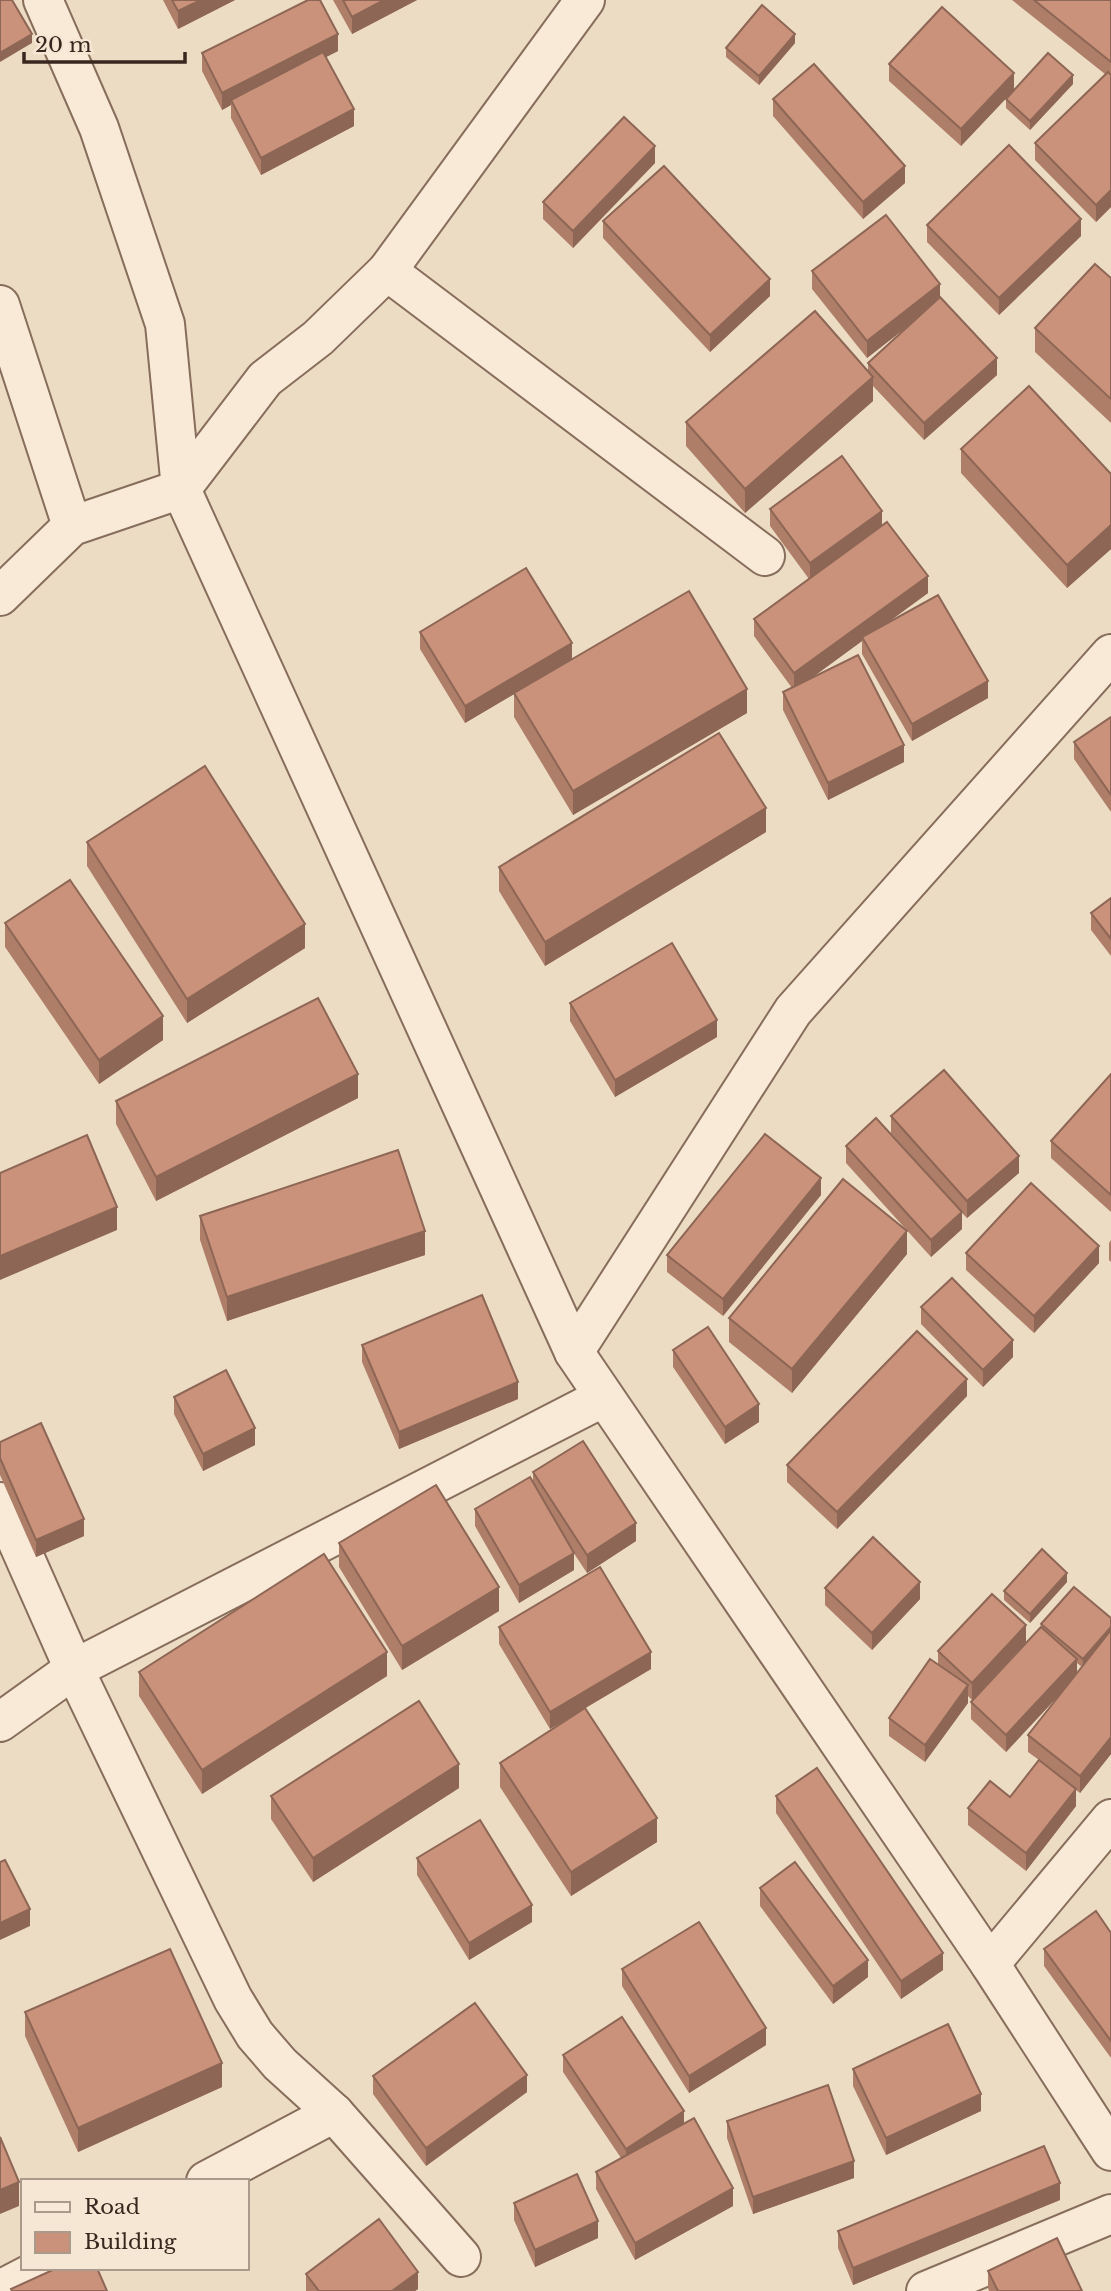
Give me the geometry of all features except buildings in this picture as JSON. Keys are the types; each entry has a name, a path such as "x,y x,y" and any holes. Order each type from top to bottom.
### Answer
{"street":[{"path":"43,0 99,128 165,324 181,489 574,1352 990,1964 1111,2151"},
{"path":"0,596 72,526 181,489 265,379 318,338 387,271 585,0"},
{"path":"387,271 765,556"},
{"path":"0,306 72,526"},
{"path":"574,1352 793,1011 1111,654"},
{"path":"0,1723 74,1669 604,1397"},
{"path":"0,1502 74,1669 239,2008 255,2035 280,2064 334,2113 461,2257"},
{"path":"990,1964 1111,1819"},
{"path":"210,2179 334,2113"},
{"path":"926,2291 1111,2214"},
{"path":"0,2290 38,2270"}]}
